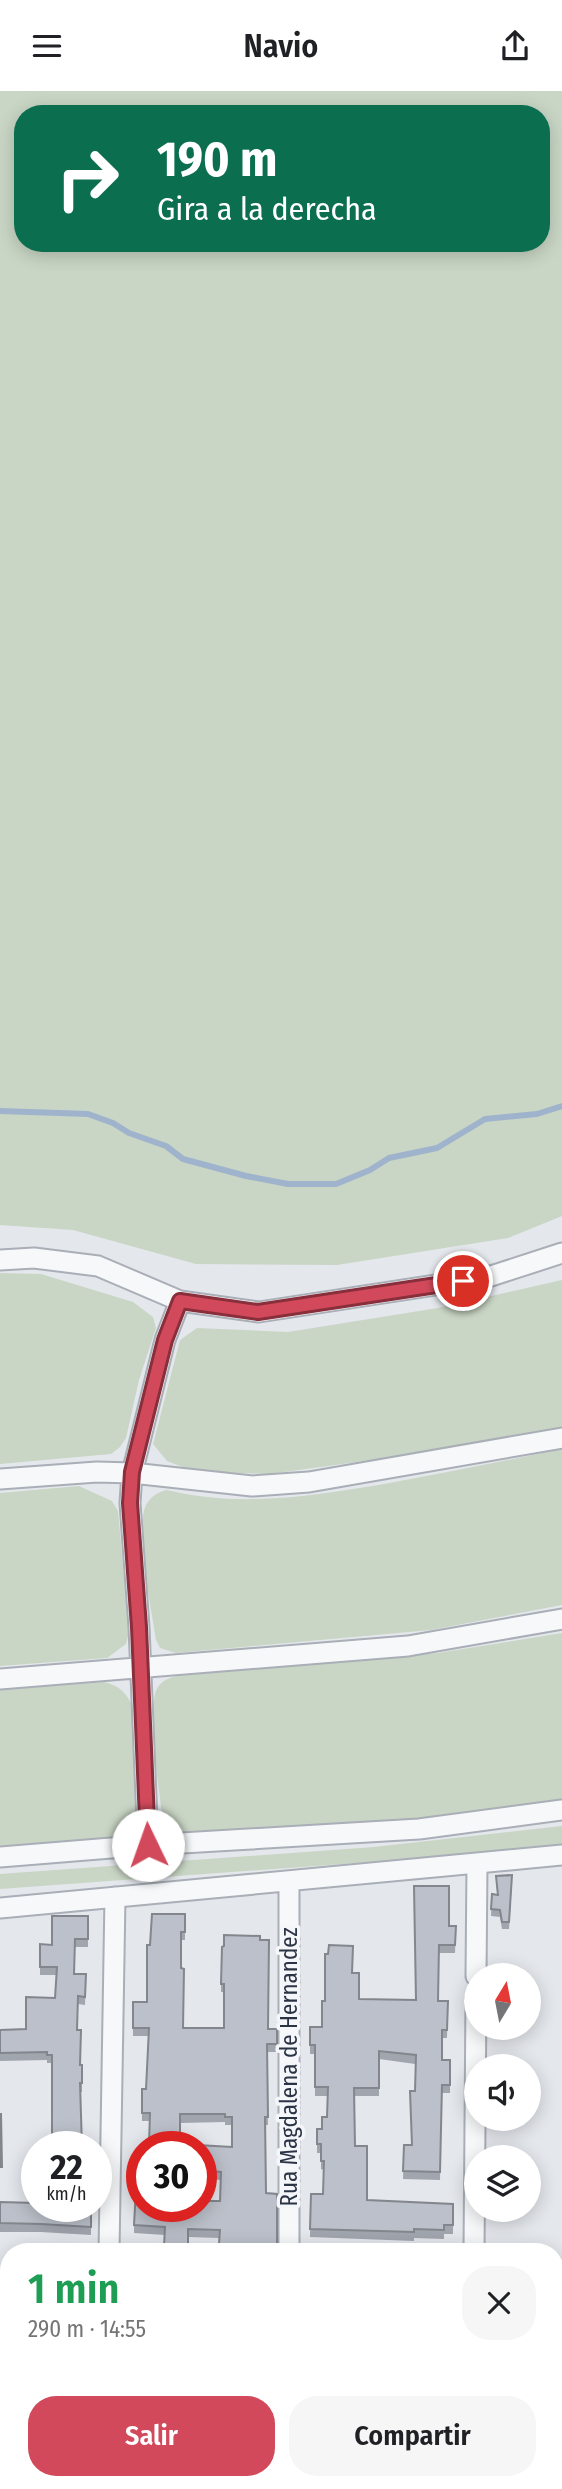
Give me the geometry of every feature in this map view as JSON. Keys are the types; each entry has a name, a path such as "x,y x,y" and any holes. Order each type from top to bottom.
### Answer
{"street":[{"path":"0,1260 34,1258 98,1266 180,1301 258,1312 488,1277 562,1253"},
{"path":"148,1845 141,1669 130,1503 132,1472 165,1340 180,1301"},
{"path":"0,1479 132,1472 252,1486 309,1482 562,1438"},
{"path":"0,1679 408,1646 562,1619"},
{"path":"0,1857 148,1845 419,1829 562,1810"},
{"path":"0,1908 562,1855"},
{"path":"476,1963 477,1864"},
{"name":"Rua Magdalena de Hernandez","path":"289,1882 289,2243"},
{"path":"109,2243 115,1897"},
{"path":"474,2243 476,2041"}],"green space":[{"path":"0,91 562,91 562,1216 508,1238 337,1265 196,1264 73,1230 0,1225"},
{"path":"0,1273 41,1274 133,1302 153,1317 156,1328 139,1380 126,1438 111,1454 0,1464"},
{"path":"562,1280 562,1427 487,1444 270,1474 188,1469 167,1461 153,1444 180,1340 197,1328 288,1332 438,1308"},
{"path":"562,1449 562,1605 431,1630 176,1653 160,1648 156,1640 142,1532 146,1505 158,1493 167,1490 248,1499 303,1496 384,1484"},
{"path":"79,1486 112,1501 118,1511 129,1632 126,1644 107,1658 0,1666 0,1493"},
{"path":"562,1633 562,1799 443,1817 201,1839 179,1836 170,1831 163,1822 154,1751 153,1712 158,1687 166,1680 177,1676 438,1653"},
{"path":"104,1682 121,1690 132,1705 139,1816 135,1823 117,1837 0,1846 0,1690"},
{"path":"562,1826 562,1848 0,1889 0,1874 374,1847"}],"building":[{"path":"512,1875 509,1922 502,1922 500,1910 491,1909 492,1894 498,1895 496,1876"},
{"path":"414,1886 449,1886 449,1926 456,1926 455,1945 439,1945 438,2001 448,2001 447,2030 442,2030 442,2060 450,2060 450,2085 442,2085 440,2172 403,2171 404,2145 412,2145 410,2091 415,2091 416,2055 379,2051 379,2088 354,2088 355,2146 367,2146 367,2200 453,2204 453,2225 444,2225 444,2230 414,2229 414,2232 310,2229 311,2194 323,2194 324,2161 321,2161 321,2144 317,2144 317,2129 322,2129 322,2117 327,2117 328,2087 315,2087 315,2045 310,2045 310,2027 322,2027 325,1954 328,1954 329,1945 353,1946 352,1973 359,1973 359,1999 416,2000"},
{"path":"152,1914 185,1914 185,1932 181,1932 181,1968 184,1969 183,2028 224,2028 224,1984 221,1984 224,1935 260,1936 260,1940 269,1940 268,2029 277,2029 277,2044 267,2044 266,2193 277,2194 277,2243 219,2243 220,2230 188,2229 188,2243 164,2243 165,2227 134,2225 134,2222 217,2222 221,2172 217,2172 217,2146 232,2147 232,2117 225,2117 225,2114 180,2114 180,2131 149,2131 150,2113 142,2113 149,2028 133,2028 133,2002 147,2002 147,1945 150,1945"},
{"path":"52,1916 88,1916 88,1939 75,1939 74,1974 86,1974 85,1997 78,1996 77,2030 81,2030 82,2131 52,2131 52,2055 47,2055 47,2052 0,2053 0,2030 26,2029 26,1997 55,1998 57,1967 40,1967 40,1944 52,1945"},
{"path":"1,2114 2,2167 0,2167"},
{"path":"0,2202 21,2203 21,2222 91,2222 91,2227 41,2224 0,2223"}],"waterway":[{"path":"0,1111 88,1114 166,1146 183,1159 288,1184 336,1184 370,1170 389,1158 437,1148 485,1119 537,1114 562,1106"}],"route":[{"path":"148,1845 139,1627 130,1503 132,1472 165,1340 180,1301 258,1312 463,1281"}]}
